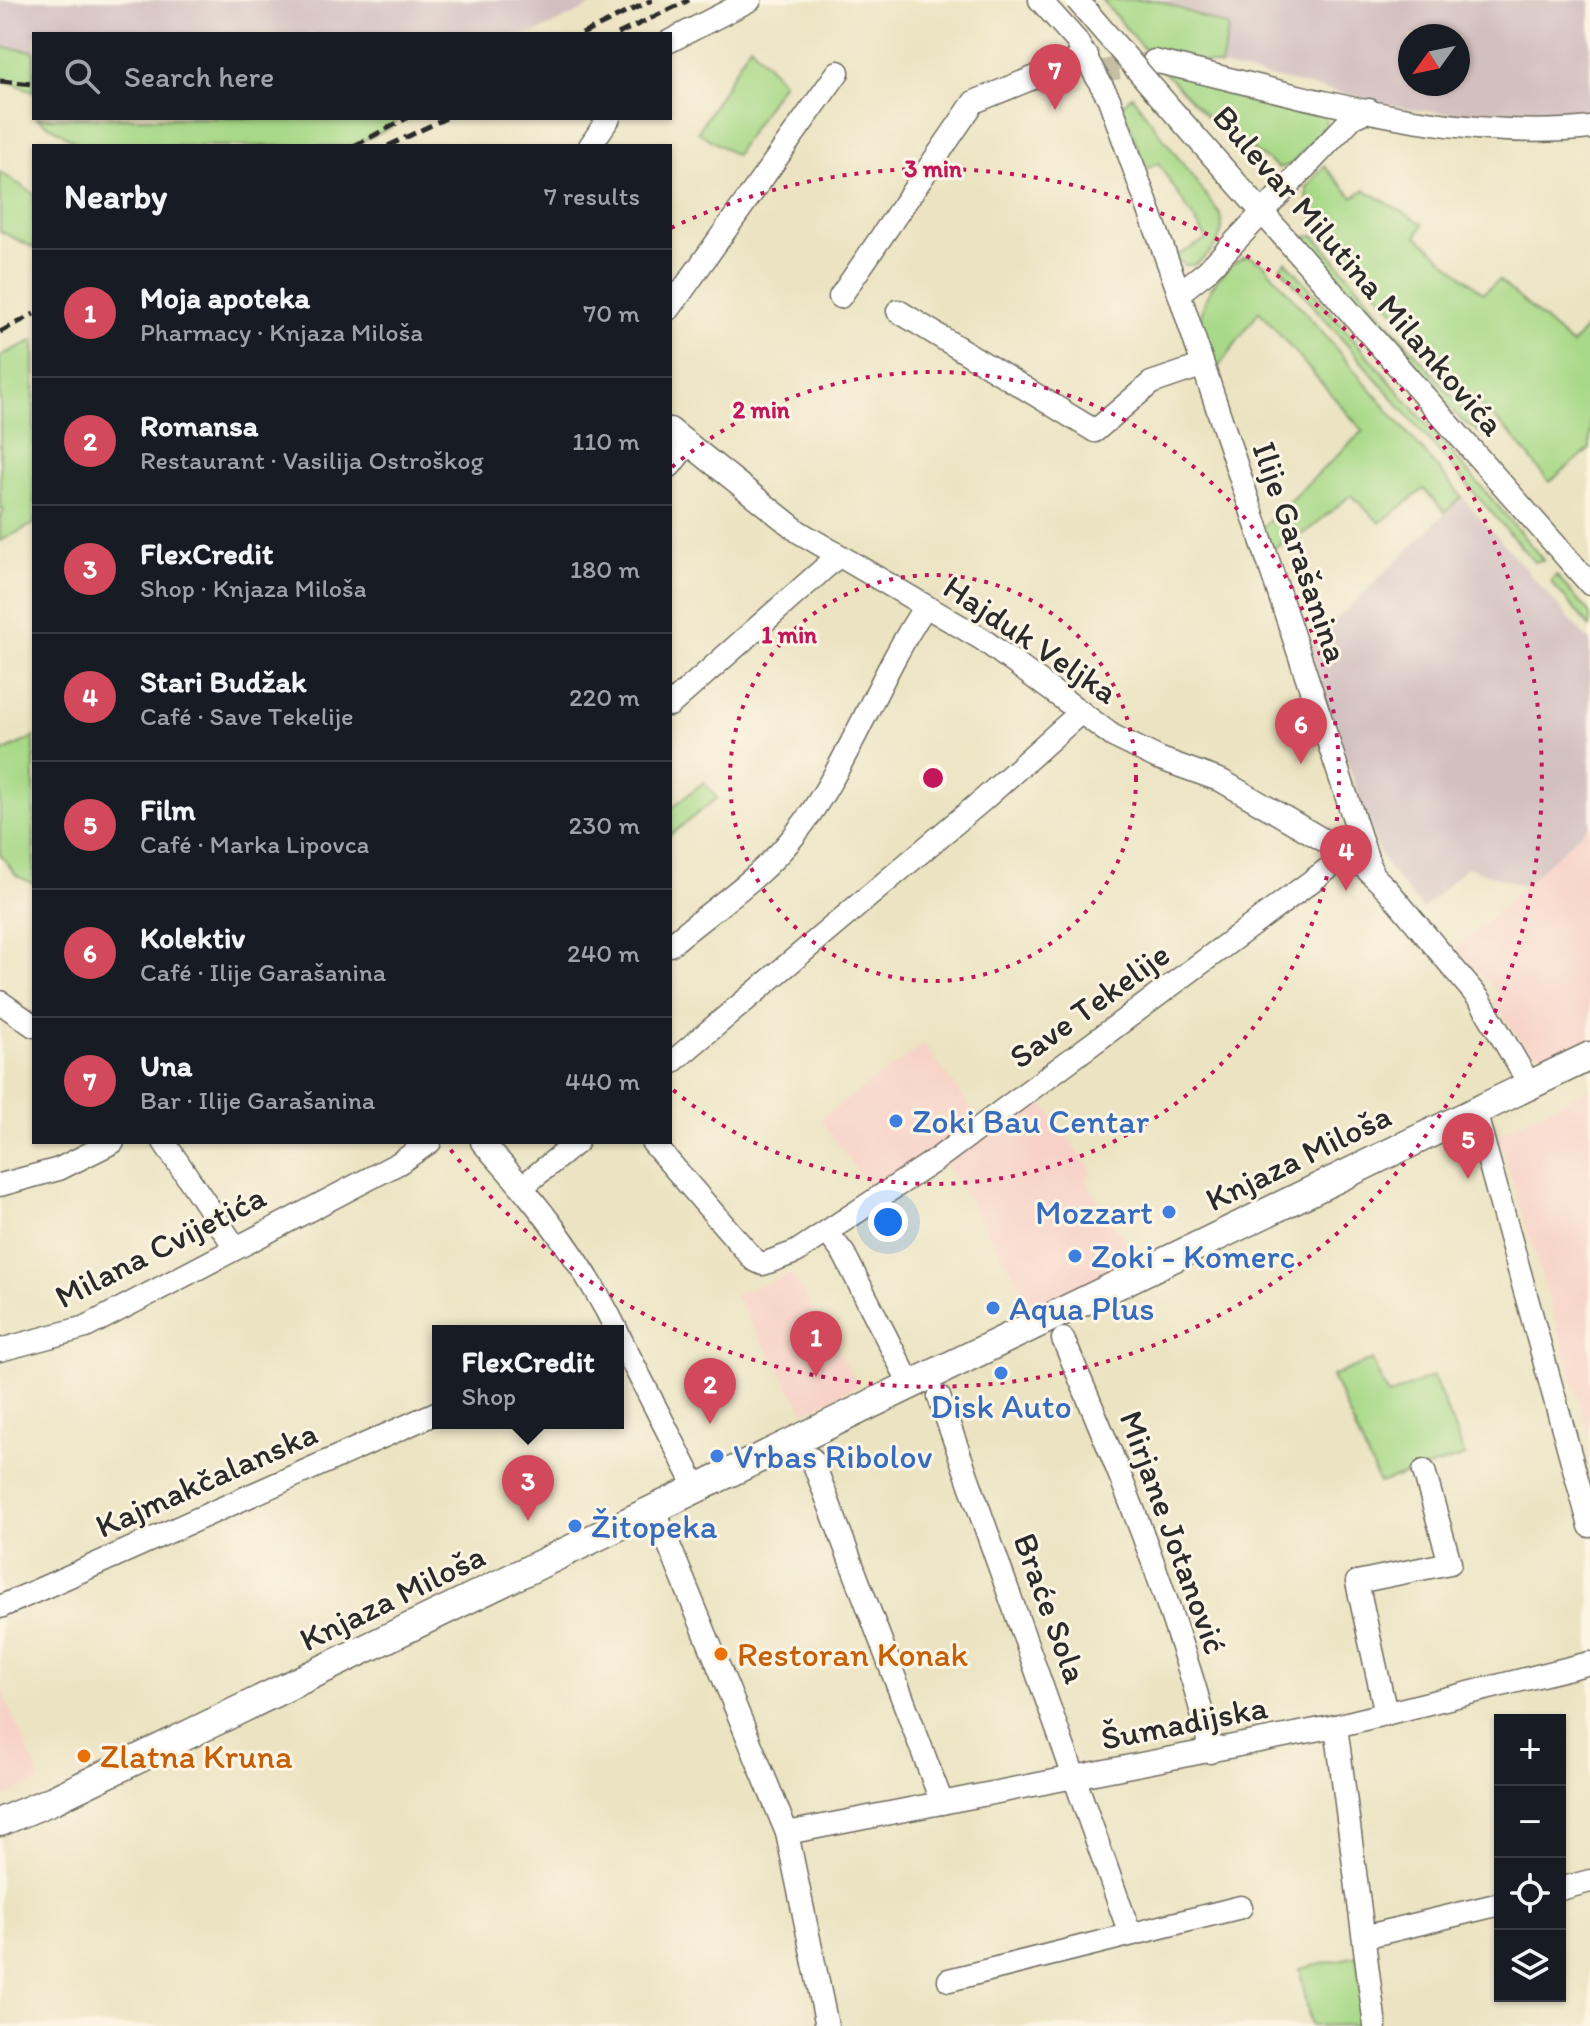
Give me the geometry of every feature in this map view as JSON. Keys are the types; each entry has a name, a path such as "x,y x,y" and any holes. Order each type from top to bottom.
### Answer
{"main road":[{"name":"Knjaza Miloša","path":"0,1822 53,1800 655,1511 910,1384 1590,1056"}],"street":[{"path":"672,40 750,0"},
{"name":"Ilije Garašanina","path":"1040,0 1087,56 1109,99 1179,293 1373,874 1480,1000 1530,1085"},
{"name":"Bulevar Milutina Milankovića","path":"1077,0 1589,580"},
{"path":"840,297 974,102 1087,56"},
{"path":"1154,61 1369,110 1479,128 1558,131 1590,128"},
{"path":"672,305 838,72"},
{"path":"1179,293 1207,271 1353,117 1369,110"},
{"path":"591,144 608,120"},
{"path":"898,311 1095,431 1151,383 1201,366"},
{"path":"672,459 679,436"},
{"name":"Hajduk Veljka","path":"679,436 787,523 837,557 1000,651 1081,712 1137,748 1222,781 1260,800 1348,854 1373,874"},
{"path":"672,703 837,557"},
{"path":"672,943 775,857 794,836 858,732 925,607"},
{"path":"672,1062 984,799 1081,712"},
{"name":"Save Tekelije","path":"654,1144 754,1260 763,1264 796,1252 937,1159 1348,854"},
{"path":"0,1002 32,1025"},
{"path":"1475,1111 1590,1526"},
{"path":"0,1185 59,1169 109,1144"},
{"path":"165,1144 235,1247"},
{"name":"Milana Cvijetića","path":"0,1350 86,1327 399,1163 427,1144"},
{"path":"484,1144 523,1186 574,1253 612,1325"},
{"path":"523,1186 575,1144"},
{"path":"827,1232 844,1254 910,1384"},
{"name":"Mirjane Jotanović","path":"1063,1339 1118,1469 1165,1597 1199,1697 1210,1752"},
{"path":"624,1348 697,1489"},
{"name":"Braće Sola","path":"939,1397 1130,1934"},
{"name":"Kajmakčalanska","path":"0,1607 432,1415"},
{"path":"812,1459 942,1803"},
{"path":"1386,1714 1357,1582 1450,1563 1424,1471"},
{"path":"655,1511 787,1833 827,2026"},
{"name":"Šumadijska","path":"787,1833 1336,1726 1590,1663"},
{"path":"1336,1726 1375,2026"},
{"path":"1566,1887 1590,1881"},
{"path":"1364,1937 1494,1905"},
{"path":"949,1980 1241,1907"}],"shaded area":[{"path":"0,0 604,0 537,32 32,32 32,51 0,47"},
{"path":"1157,0 1590,0 1590,122 1521,121 1410,109 1221,66"},
{"path":"1462,497 1590,642 1590,824 1524,886 1466,867 1423,909 1388,868 1376,845 1308,647"},
{"path":"1590,824 1590,1039 1555,1056 1544,1055 1532,1051 1523,1042 1492,1002 1500,994 1456,949"},
{"name":"Zoki Bau Centar","path":"924,1044 978,1118 873,1193 820,1119"},
{"path":"1590,1088 1590,1435 1499,1137 1505,1130"},
{"path":"1037,1095 1093,1173 1085,1179 1138,1262 1037,1313 945,1163"},
{"path":"791,1274 859,1385 805,1412 734,1295"},
{"path":"0,1686 41,1781 2,1798 0,1792"}],"green space":[{"path":"1102,0 1157,0 1229,27 1221,66 1143,48"},
{"path":"750,45 783,82 735,155 698,132"},
{"path":"0,47 32,51 32,91 0,78"},
{"path":"1160,68 1322,110 1327,124 1290,165 1279,168 1213,123"},
{"path":"1132,96 1220,214 1222,229 1217,243 1194,265 1184,265 1175,257 1207,239 1158,163 1146,169 1122,105"},
{"path":"40,120 398,120 390,128 356,144 79,144"},
{"path":"1324,166 1353,197 1365,190 1423,224 1417,236 1483,293 1499,280 1572,345 1590,322 1590,449 1549,482 1511,434 1459,386 1314,218 1308,208 1307,187"},
{"path":"0,172 32,193 32,247 0,231"},
{"path":"1315,236 1467,414 1495,435 1490,440 1461,420 1303,237"},
{"path":"1249,256 1264,264 1462,497 1445,512 1424,489 1380,523 1351,495 1306,532 1268,551 1261,528 1363,431 1259,311 1210,379 1202,339 1201,314 1210,290 1226,270 1236,261"},
{"path":"1286,261 1543,560 1534,562 1280,267"},
{"path":"32,341 32,525 0,541 0,517 4,510 0,507 0,356"},
{"path":"1556,575 1590,614 1590,627 1551,582"},
{"path":"32,738 32,883 17,876 0,854 0,753"},
{"path":"704,782 717,798 672,833 672,807"},
{"path":"1372,1360 1388,1396 1433,1376 1465,1456 1379,1483 1332,1376"},
{"path":"1357,1956 1366,2025 1311,2026 1300,1969"}],"tunnel":[{"path":"1097,72 1149,63"}],"railway":[{"path":"586,32 652,0"},
{"path":"622,32 689,0"},
{"path":"0,81 32,84"},
{"path":"358,144 403,120"},
{"path":"392,144 442,120"},
{"path":"0,332 32,315"}],"place":[{"name":"Una","path":"1055,110"},
{"name":"Kolektiv","path":"1301,764"},
{"name":"Stari Budžak","path":"1346,891"},
{"name":"Zoki Bau Centar","path":"896,1121"},
{"name":"Film","path":"1468,1179"},
{"name":"Mozzart","path":"1169,1212"},
{"name":"Zoki - Komerc","path":"1075,1256"},
{"name":"Aqua Plus","path":"993,1308"},
{"name":"Disk Auto","path":"1001,1373"},
{"name":"Moja apoteka","path":"816,1377"},
{"name":"Romansa","path":"710,1424"},
{"name":"Vrbas Ribolov","path":"717,1456"},
{"name":"FlexCredit","path":"528,1521"},
{"name":"Žitopeka","path":"575,1526"},
{"name":"Restoran Konak","path":"721,1654"},
{"name":"Zlatna Kruna","path":"84,1756"}]}
